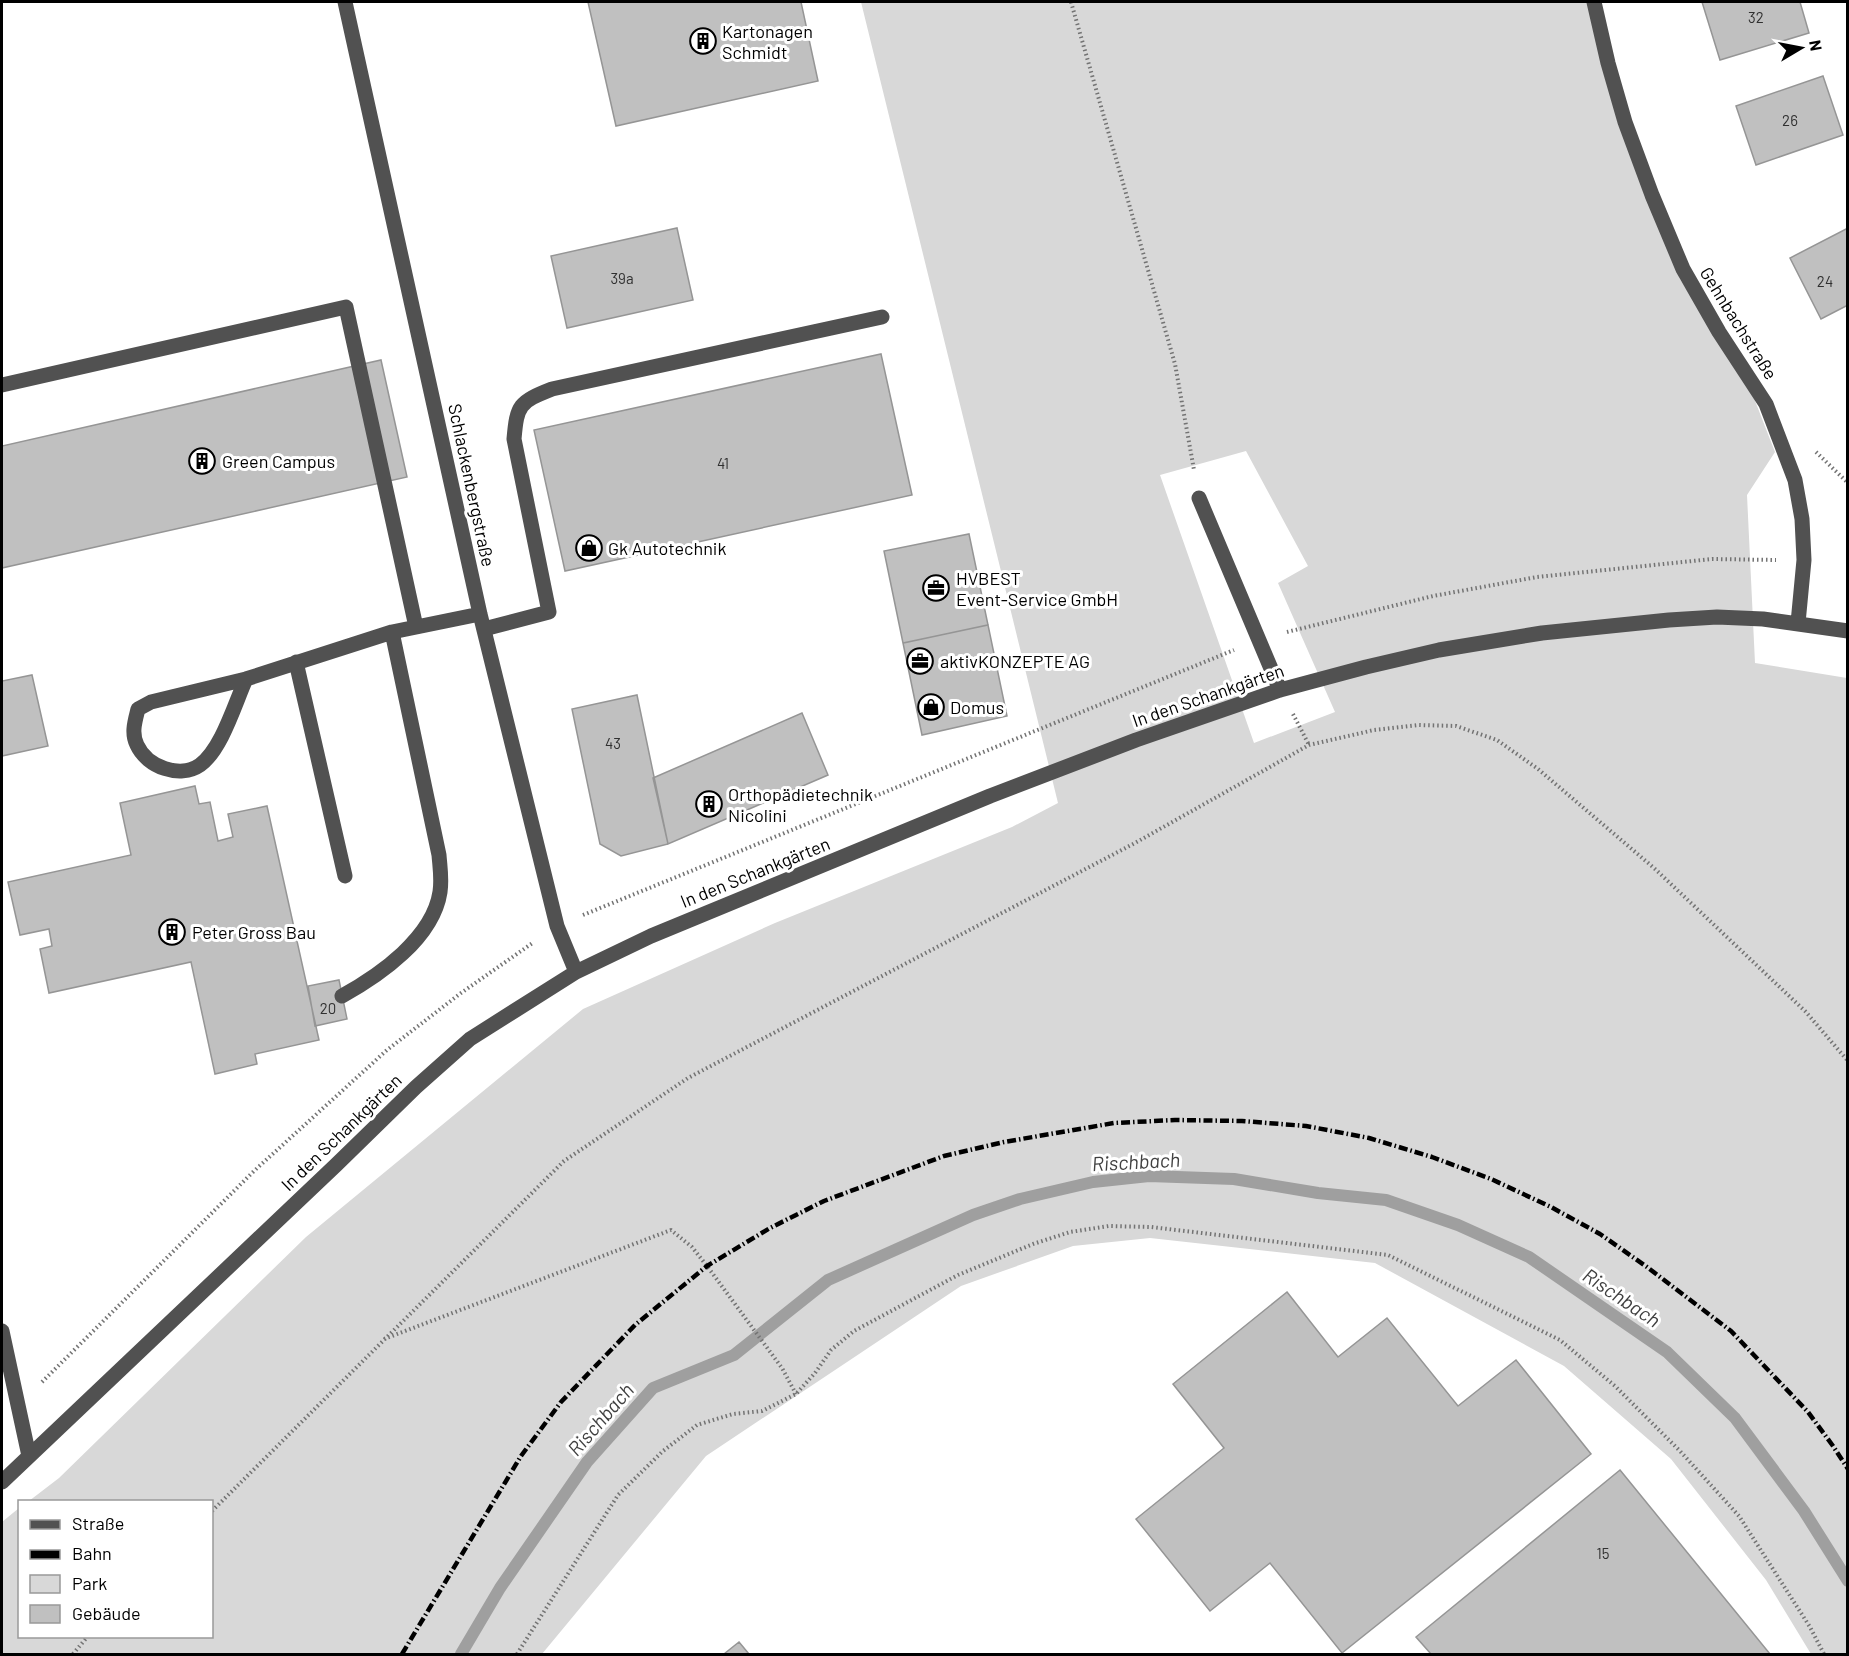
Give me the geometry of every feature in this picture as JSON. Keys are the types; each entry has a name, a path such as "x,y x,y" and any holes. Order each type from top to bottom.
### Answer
{"street":[{"name":"Schlackenbergstraße","path":"345,2 482,621 557,926 576,972"},
{"name":"Gehnbachstraße","path":"1594,2 1625,122 1683,269 1719,332 1766,404 1795,480 1802,519 1804,560 1798,623"},
{"path":"2,385 346,307 416,627"},
{"path":"246,679 220,740 200,765 185,771 164,769 147,758 136,745 133,726 138,709 151,702 246,679 392,632 416,627 549,612 514,439 516,413 529,398 552,389 882,317"},
{"path":"1199,498 1280,690"},
{"name":"In den Schankgärten","path":"2,1482 424,1080 470,1039 576,972 651,936 990,796 1136,740 1280,690 1439,650 1542,633 1717,617 1798,623"},
{"path":"1798,623 1848,631"},
{"path":"342,996 380,973 421,935 433,915 440,894 442,878 439,855 392,632"},
{"path":"296,662 345,876"},
{"path":"2,1331 29,1456"}],"path":[{"path":"1071,2 1175,364 1199,498"},
{"path":"213,1511 564,1161 688,1078 1125,849 1309,745 1374,730 1419,724 1456,726 1497,740 1538,769 1654,868 1805,1011 1848,1061"},
{"path":"517,1654 618,1495 663,1451 697,1425 733,1414 762,1411 796,1394 831,1350 854,1331 958,1275 1033,1244 1070,1232 1108,1226 1151,1227 1388,1255 1560,1340 1615,1386 1680,1451 1739,1516 1789,1592 1824,1654"},
{"path":"382,1340 671,1230 692,1247 782,1368 796,1394"},
{"path":"73,1654 86,1638"}],"green space":[{"path":"861,2 1587,2 1619,126 1680,279 1752,393 1775,452 1747,495 1755,663 1847,678 1847,1654 1811,1654 1766,1580 1671,1459 1564,1366 1375,1263 1150,1238 1073,1246 961,1286 706,1456 542,1654 2,1654 2,1522 18,1509 18,1638 213,1638 213,1500 30,1500 59,1478 306,1237 583,1009 775,923 1012,827 1058,803","holes":["1246,451 1308,566 1278,583 1335,712 1254,743 1160,475"]}],"building":[{"name":"Kartonagen Schmidt","path":"588,2 801,2 818,81 616,126"},
{"path":"1702,2 1800,2 1809,33 1720,60"},
{"path":"1823,76 1843,135 1756,165 1736,106"},
{"path":"677,228 693,300 567,328 551,256"},
{"path":"1848,228 1848,305 1821,319 1790,258"},
{"path":"881,354 912,495 565,571 534,430"},
{"name":"Green Campus","path":"381,360 407,477 2,568 2,446"},
{"name":"HVBEST Event-Service GmbH","path":"969,534 988,625 903,643 884,551"},
{"path":"988,625 1007,716 922,735 903,643"},
{"path":"32,675 48,746 2,756 2,681"},
{"path":"637,695 668,844 621,856 600,844 572,709"},
{"name":"Orthopädietechnik Nicolini","path":"802,713 828,775 668,844 653,778"},
{"name":"Peter Gross Bau","path":"195,786 199,804 210,802 218,841 233,837 228,814 267,806 319,1040 255,1054 257,1064 215,1074 191,962 49,993 40,949 52,946 49,929 20,935 8,882 131,855 120,803"},
{"path":"339,980 347,1019 315,1026 308,986"},
{"path":"1287,1292 1338,1357 1387,1318 1458,1406 1516,1360 1591,1454 1342,1653 1270,1563 1210,1611 1136,1519 1224,1448 1173,1384"},
{"path":"1620,1470 1770,1654 1431,1654 1416,1637"},
{"path":"739,1642 749,1654 724,1654"}],"waterway":[{"name":"Rischbach","path":"461,1654 500,1588 587,1462 653,1388 734,1355 828,1280 973,1215 1020,1199 1093,1182 1149,1176 1234,1179 1318,1193 1386,1200 1458,1225 1529,1257 1667,1352 1735,1418 1804,1511 1848,1581"}],"railway":[{"path":"402,1654 521,1456 561,1402 635,1325 707,1266 770,1228 824,1201 944,1156 1004,1142 1114,1123 1175,1120 1242,1121 1306,1126 1369,1138 1432,1157 1491,1179 1551,1207 1600,1234 1731,1331 1808,1412 1848,1469"}],"place":[{"name":"Kartonagen Schmidt","path":"703,41"},
{"name":"Green Campus","path":"202,461"},
{"name":"Gk Autotechnik","path":"589,548"},
{"name":"HVBEST Event-Service GmbH","path":"936,588"},
{"name":"aktivKONZEPTE AG","path":"920,661"},
{"name":"Domus","path":"931,707"},
{"name":"Orthopädietechnik Nicolini","path":"709,804"},
{"name":"Peter Gross Bau","path":"172,932"}]}
